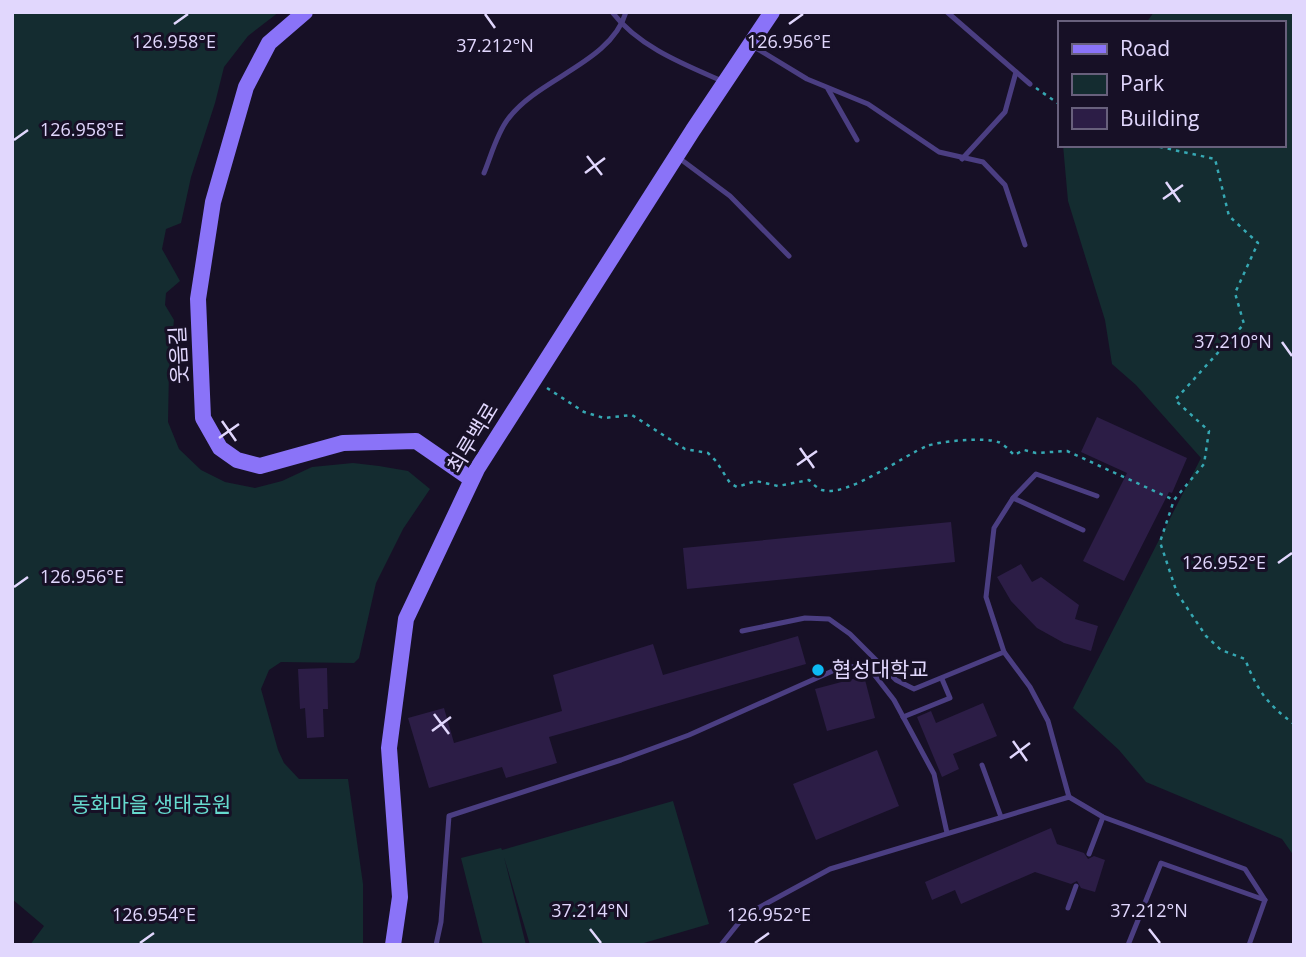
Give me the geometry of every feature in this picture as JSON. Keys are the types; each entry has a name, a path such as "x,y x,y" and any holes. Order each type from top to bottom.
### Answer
{"street":[{"name":"웃음길","path":"305,12 269,43 246,87 213,202 198,299 203,418 220,448 237,460 260,466 343,443 416,441 471,479"},
{"name":"최루백로","path":"393,945 400,897 389,748 406,620 471,479 772,12"}],"lane":[{"path":"612,12 622,25 664,54 725,82"},
{"path":"484,173 507,119 527,100 607,44 622,25 626,12"},
{"path":"947,12 1030,84"},
{"path":"751,44 789,69 828,89 868,104 939,152 983,162 1005,185 1026,244"},
{"path":"962,159 1005,112 1016,72"},
{"path":"828,89 858,140"},
{"path":"677,156 730,196 789,256"},
{"path":"1097,496 1036,474 1013,498 994,528 986,597 1004,652 1030,687 1048,721 1069,797 1103,817 1245,869 1265,900"},
{"path":"1013,498 1083,530"},
{"path":"742,631 805,618 829,619 850,634 896,680 914,689 1004,652"},
{"path":"436,945 449,816 689,735 846,665 873,673 894,700 934,774 947,833"},
{"path":"903,717 950,698 942,679"},
{"path":"982,765 1001,817"},
{"path":"721,945 746,915 830,869 1069,797"},
{"path":"1089,854 1103,817"},
{"path":"1128,945 1161,863 1265,900"},
{"path":"1068,908 1076,886"},
{"path":"1249,945 1265,900"}],"path":[{"path":"1030,84 1058,103"},
{"path":"1160,147 1214,159 1228,216 1258,243 1235,293 1244,324 1175,400 1209,431 1204,464 1174,500 1160,542 1177,593 1206,636 1222,650 1245,659 1264,699 1276,712 1294,724"},
{"path":"534,379 584,412 604,418 632,415 685,449 708,453 730,484 737,487 756,481 778,486 809,480 819,489 826,491 885,470 928,445 965,440 998,442 1014,455 1024,450 1036,453 1067,451 1174,500"}],"green space":[{"name":"동화마을 생태공원","path":"12,12 279,12 248,36 224,67 191,177 181,223 166,229 162,249 180,281 166,293 165,305 174,320 169,369 168,422 179,449 201,470 225,482 255,488 282,481 312,467 353,463 408,471 430,489 403,529 376,583 359,658 354,663 281,662 269,670 261,689 278,750 284,763 299,779 348,779 363,884 363,945 30,945 44,926 12,899"},
{"path":"1154,12 1294,12 1294,856 1282,839 1146,782 1119,750 1073,708 1201,458 1136,385 1112,364 1105,320 1068,201 1063,147 1285,147 1285,21 1147,21"},
{"path":"673,801 709,924 637,945 530,945 504,857 526,945 483,945 461,858 501,848 502,850"}],"building":[{"path":"1097,417 1187,458 1172,493 1169,492 1124,581 1083,561 1127,473 1081,452"},
{"path":"951,522 955,562 687,589 683,548"},
{"path":"1021,564 1032,582 1041,577 1079,605 1075,619 1098,626 1091,651 1064,643 1037,628 1011,601 997,577"},
{"path":"798,636 806,664 549,737 557,763 506,778 502,767 429,788 408,718 444,708 454,743 562,711 553,675 653,644 663,675"},
{"path":"327,668 328,709 323,709 324,737 307,738 305,708 300,709 298,669"},
{"path":"864,676 875,718 827,731 815,689"},
{"path":"983,703 997,736 953,754 959,769 942,777 917,717 931,711 936,723"},
{"path":"877,750 899,806 816,840 793,784"},
{"path":"1051,828 1057,844 1084,853 1088,859 1094,856 1105,860 1095,892 1081,888 1077,881 1071,884 1035,872 961,904 955,890 932,900 925,882"}],"place":[{"name":"협성대학교","path":"818,670"}]}
